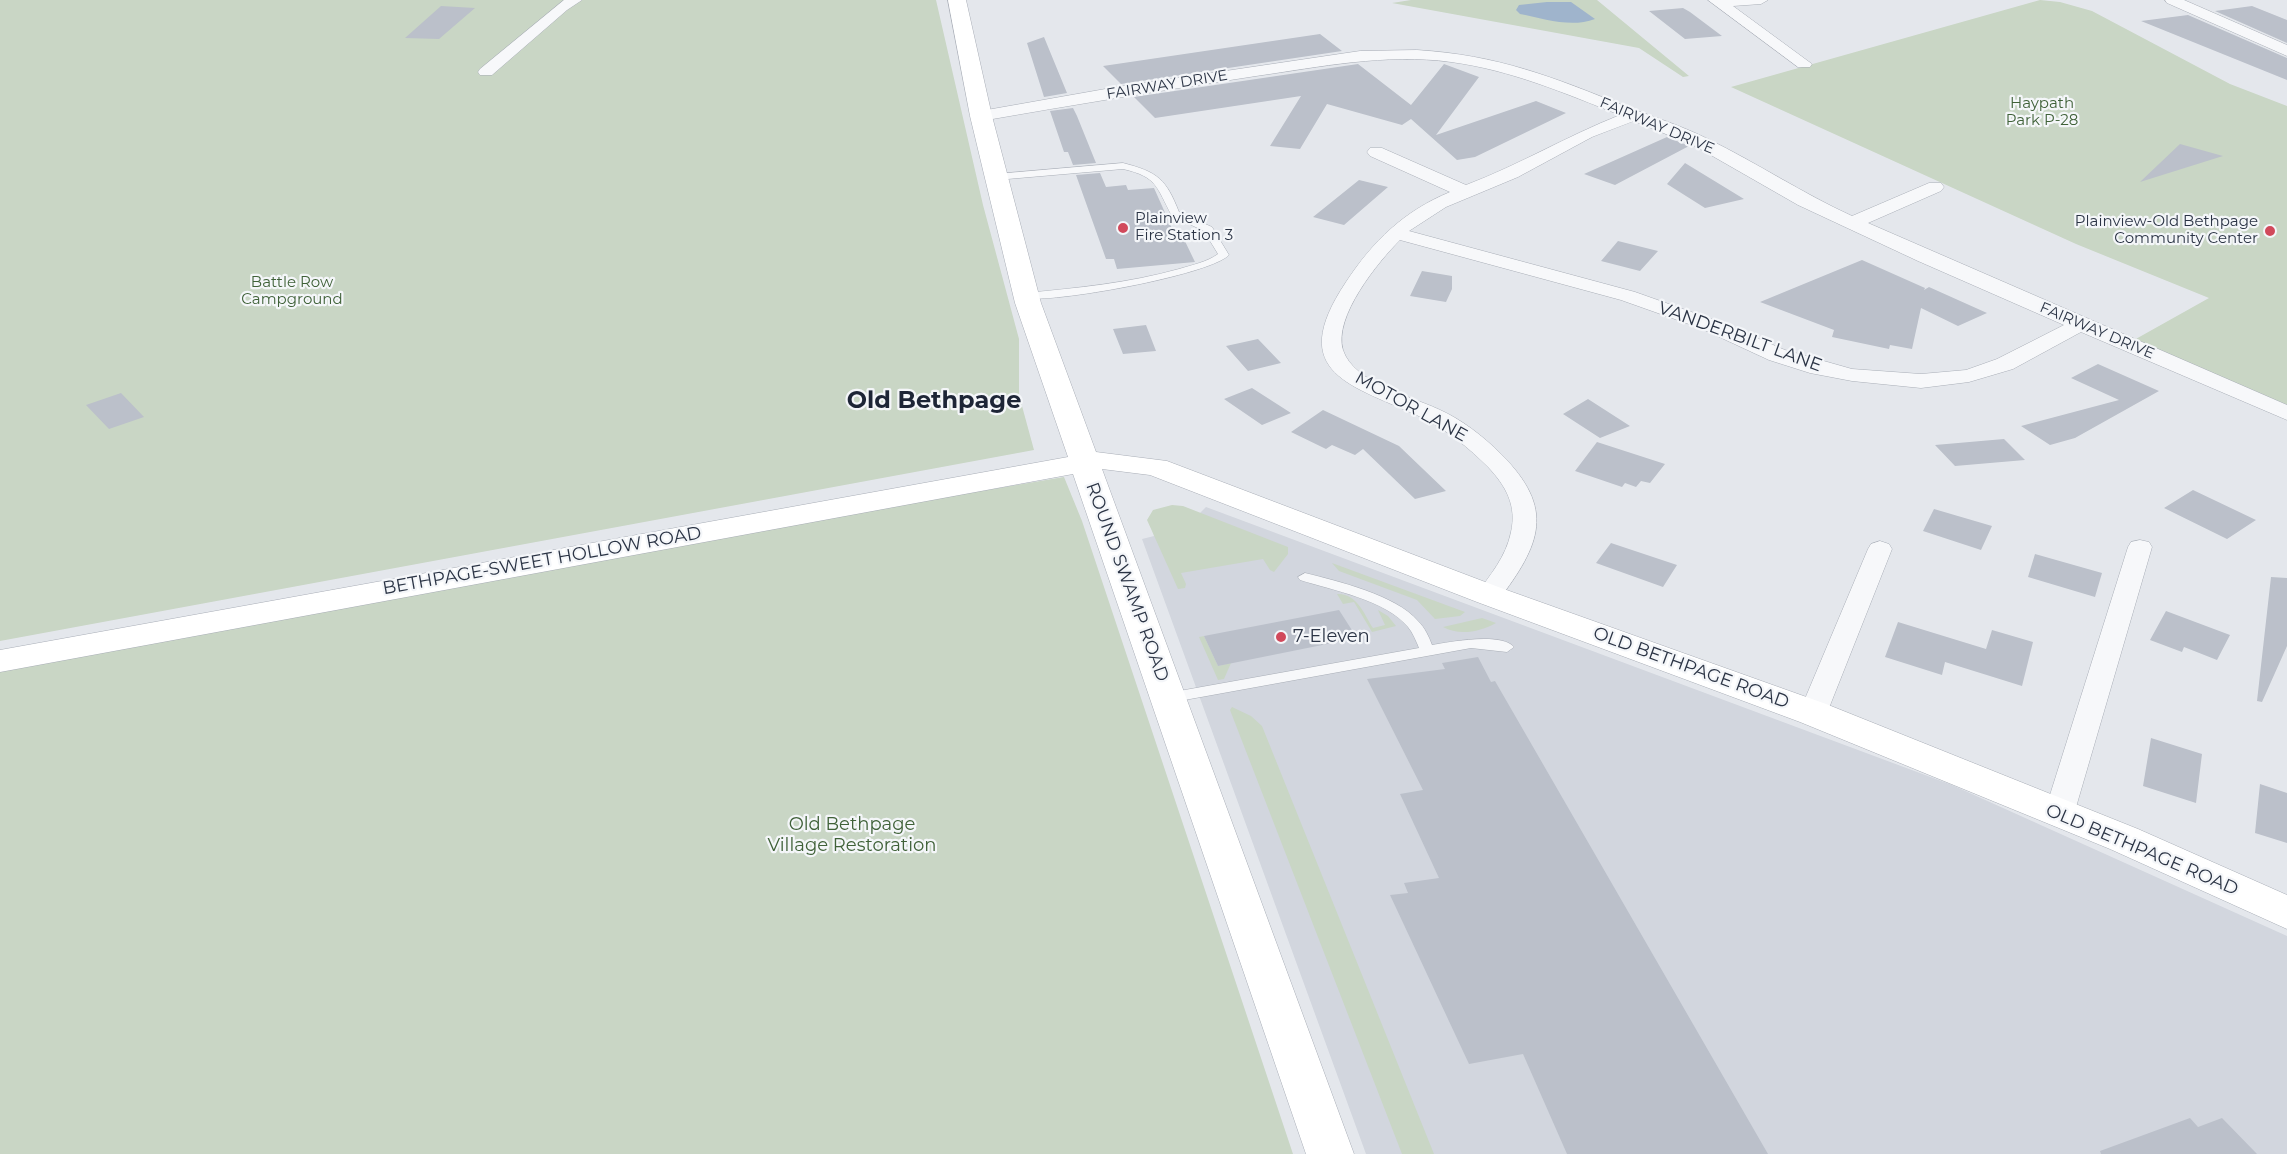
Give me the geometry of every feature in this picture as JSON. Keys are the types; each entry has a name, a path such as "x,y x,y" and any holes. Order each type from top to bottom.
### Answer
{"main road":[{"name":"ROUND SWAMP ROAD","path":"957,0 981,116 1026,296 1330,1154"},
{"name":"OLD BETHPAGE ROAD","path":"1084,461 1100,459 1156,467 1489,595 1813,713 2124,839 2287,913"},
{"name":"BETHPAGE-SWEET HOLLOW ROAD","path":"0,661 1084,461"}],"street":[{"path":"486,72 562,7 575,0"},
{"path":"1717,2 1761,0"},
{"path":"2172,0 2283,47"},
{"path":"1717,2 1804,64"},
{"name":"FAIRWAY DRIVE","path":"981,116 1333,59 1395,54 1449,57 1505,67 1538,77 1701,142 1804,201 1925,257 2287,413"},
{"name":"MOTOR LANE","path":"1489,595 1509,570 1519,549 1525,521 1525,507 1510,479 1491,457 1461,430 1432,414 1375,391 1350,374 1336,358 1329,343 1336,315 1368,262 1396,232 1428,209 1530,166 1582,136 1635,115"},
{"path":"1376,152 1468,193"},
{"path":"1853,223 1935,187"},
{"name":"VANDERBILT LANE","path":"1396,232 1628,296 1707,324 1777,355 1818,368 1852,375 1921,381 1969,376 2005,364 2081,324"},
{"path":"2059,814 2140,547"},
{"path":"1813,713 1880,549"}],"lane":[{"path":"996,177 1123,166 1141,170 1164,184 1175,214 1208,229 1224,255 1217,260 1163,278 1130,285 1026,296"},
{"path":"1305,577 1378,602 1410,621 1421,635 1427,650"},
{"path":"1168,698 1471,643 1507,647"}],"shaded area":[{"path":"1206,507 1952,785 2287,936 2287,1154 1366,1154 1142,539 1154,536 1153,531 1198,515"}],"green space":[{"name":"Battle Row Campground","path":"0,0 936,0 983,205 1019,339 1019,395 1034,450 0,641"},
{"path":"1411,0 1597,0 1689,76 1683,77 1639,48 1392,3"},
{"name":"Haypath Park P-28","path":"2040,0 2060,2 2092,11 2230,84 2287,106 2287,407 2134,340 2209,298 2076,244 1731,87"},
{"name":"Old Bethpage Village Restoration","path":"1064,477 1082,521 1293,1154 0,1154 0,656"},
{"path":"1172,505 1183,506 1288,547 1288,554 1274,572 1263,559 1181,573 1186,584 1185,588 1178,589 1147,520 1153,510"},
{"path":"1332,563 1465,612 1460,616 1435,619 1417,600 1339,571"},
{"path":"1337,594 1350,597 1355,601 1373,628 1385,625 1378,610 1388,616 1396,626 1372,632 1354,602 1343,604"},
{"path":"1482,618 1496,623 1470,632 1449,630 1443,627"},
{"path":"1204,636 1218,666 1231,663 1224,679 1218,680 1199,637"},
{"path":"1232,707 1251,716 1262,726 1434,1154 1402,1154 1230,710"}],"water":[{"path":"1571,2 1595,19 1577,23 1558,22 1520,14 1516,10 1519,5"}],"building":[{"path":"441,6 475,8 439,39 405,38"},
{"path":"2252,6 2287,20 2287,43 2215,11"},
{"path":"1683,8 1722,36 1685,39 1649,11"},
{"path":"2188,15 2287,58 2287,80 2141,21"},
{"path":"1320,34 1342,51 1121,84 1103,66"},
{"path":"1044,37 1067,93 1044,97 1027,43"},
{"path":"1358,64 1411,105 1444,64 1479,77 1436,135 1536,101 1566,113 1475,157 1457,160 1411,119 1402,125 1327,104 1300,149 1270,146 1301,96 1155,118 1134,97"},
{"path":"1073,108 1096,163 1073,165 1068,152 1064,152 1050,111"},
{"path":"1667,137 1689,146 1615,185 1584,174"},
{"path":"2180,144 2223,156 2140,182"},
{"path":"1685,163 1744,199 1705,208 1667,184"},
{"name":"Plainview Fire Station 3","path":"1100,173 1106,187 1126,185 1128,190 1154,188 1175,235 1182,235 1195,262 1117,269 1114,259 1106,259 1076,175"},
{"path":"1359,180 1388,187 1344,225 1313,217"},
{"path":"1618,241 1658,251 1640,271 1601,261"},
{"path":"1862,260 1925,288 1924,290 1929,287 1987,313 1958,326 1921,308 1912,349 1890,345 1889,349 1832,337 1834,330 1760,302"},
{"path":"1422,271 1452,276 1452,289 1446,302 1410,296"},
{"path":"1146,325 1156,351 1123,354 1113,329"},
{"path":"1258,339 1281,363 1248,371 1226,346"},
{"path":"2098,364 2159,391 2075,438 2050,445 2021,426 2119,400 2071,378"},
{"path":"1252,388 1291,413 1262,425 1224,399"},
{"path":"121,393 144,417 109,429 86,405"},
{"path":"1588,399 1630,426 1600,438 1563,414"},
{"path":"1323,410 1399,446 1446,491 1415,499 1363,449 1355,455 1332,445 1326,449 1291,432"},
{"path":"2004,439 2025,460 1955,466 1935,445"},
{"path":"1597,442 1665,464 1650,483 1641,481 1636,487 1625,483 1622,487 1575,471"},
{"path":"2193,490 2256,520 2227,539 2164,508"},
{"path":"1934,509 1992,526 1981,550 1923,531"},
{"path":"1611,543 1677,565 1663,587 1596,563"},
{"path":"2035,554 2102,573 2095,597 2028,577"},
{"path":"2271,577 2287,578 2287,646 2262,702 2257,701"},
{"name":"7-Eleven","path":"1339,610 1357,638 1218,666 1204,636"},
{"path":"2166,611 2230,635 2217,660 2184,647 2182,652 2150,640"},
{"path":"1898,622 1986,649 1992,630 2033,642 2022,686 1945,662 1942,675 1885,657"},
{"path":"1478,657 1491,682 1495,681 1768,1154 1567,1154 1523,1054 1469,1064 1390,895 1408,893 1404,883 1439,878 1400,794 1423,790 1367,679 1445,669 1442,663"},
{"path":"2151,738 2202,754 2196,803 2143,786"},
{"path":"2260,784 2287,793 2287,843 2255,833"},
{"path":"2190,1118 2198,1127 2222,1118 2257,1154 2101,1154 2100,1151"}],"place":[{"name":"Plainview Fire Station 3","path":"1123,228"},
{"name":"Plainview-Old Bethpage Community Center","path":"2270,231"},
{"name":"7-Eleven","path":"1281,637"}],"district":[{"name":"Old Bethpage","path":"934,401"}]}
